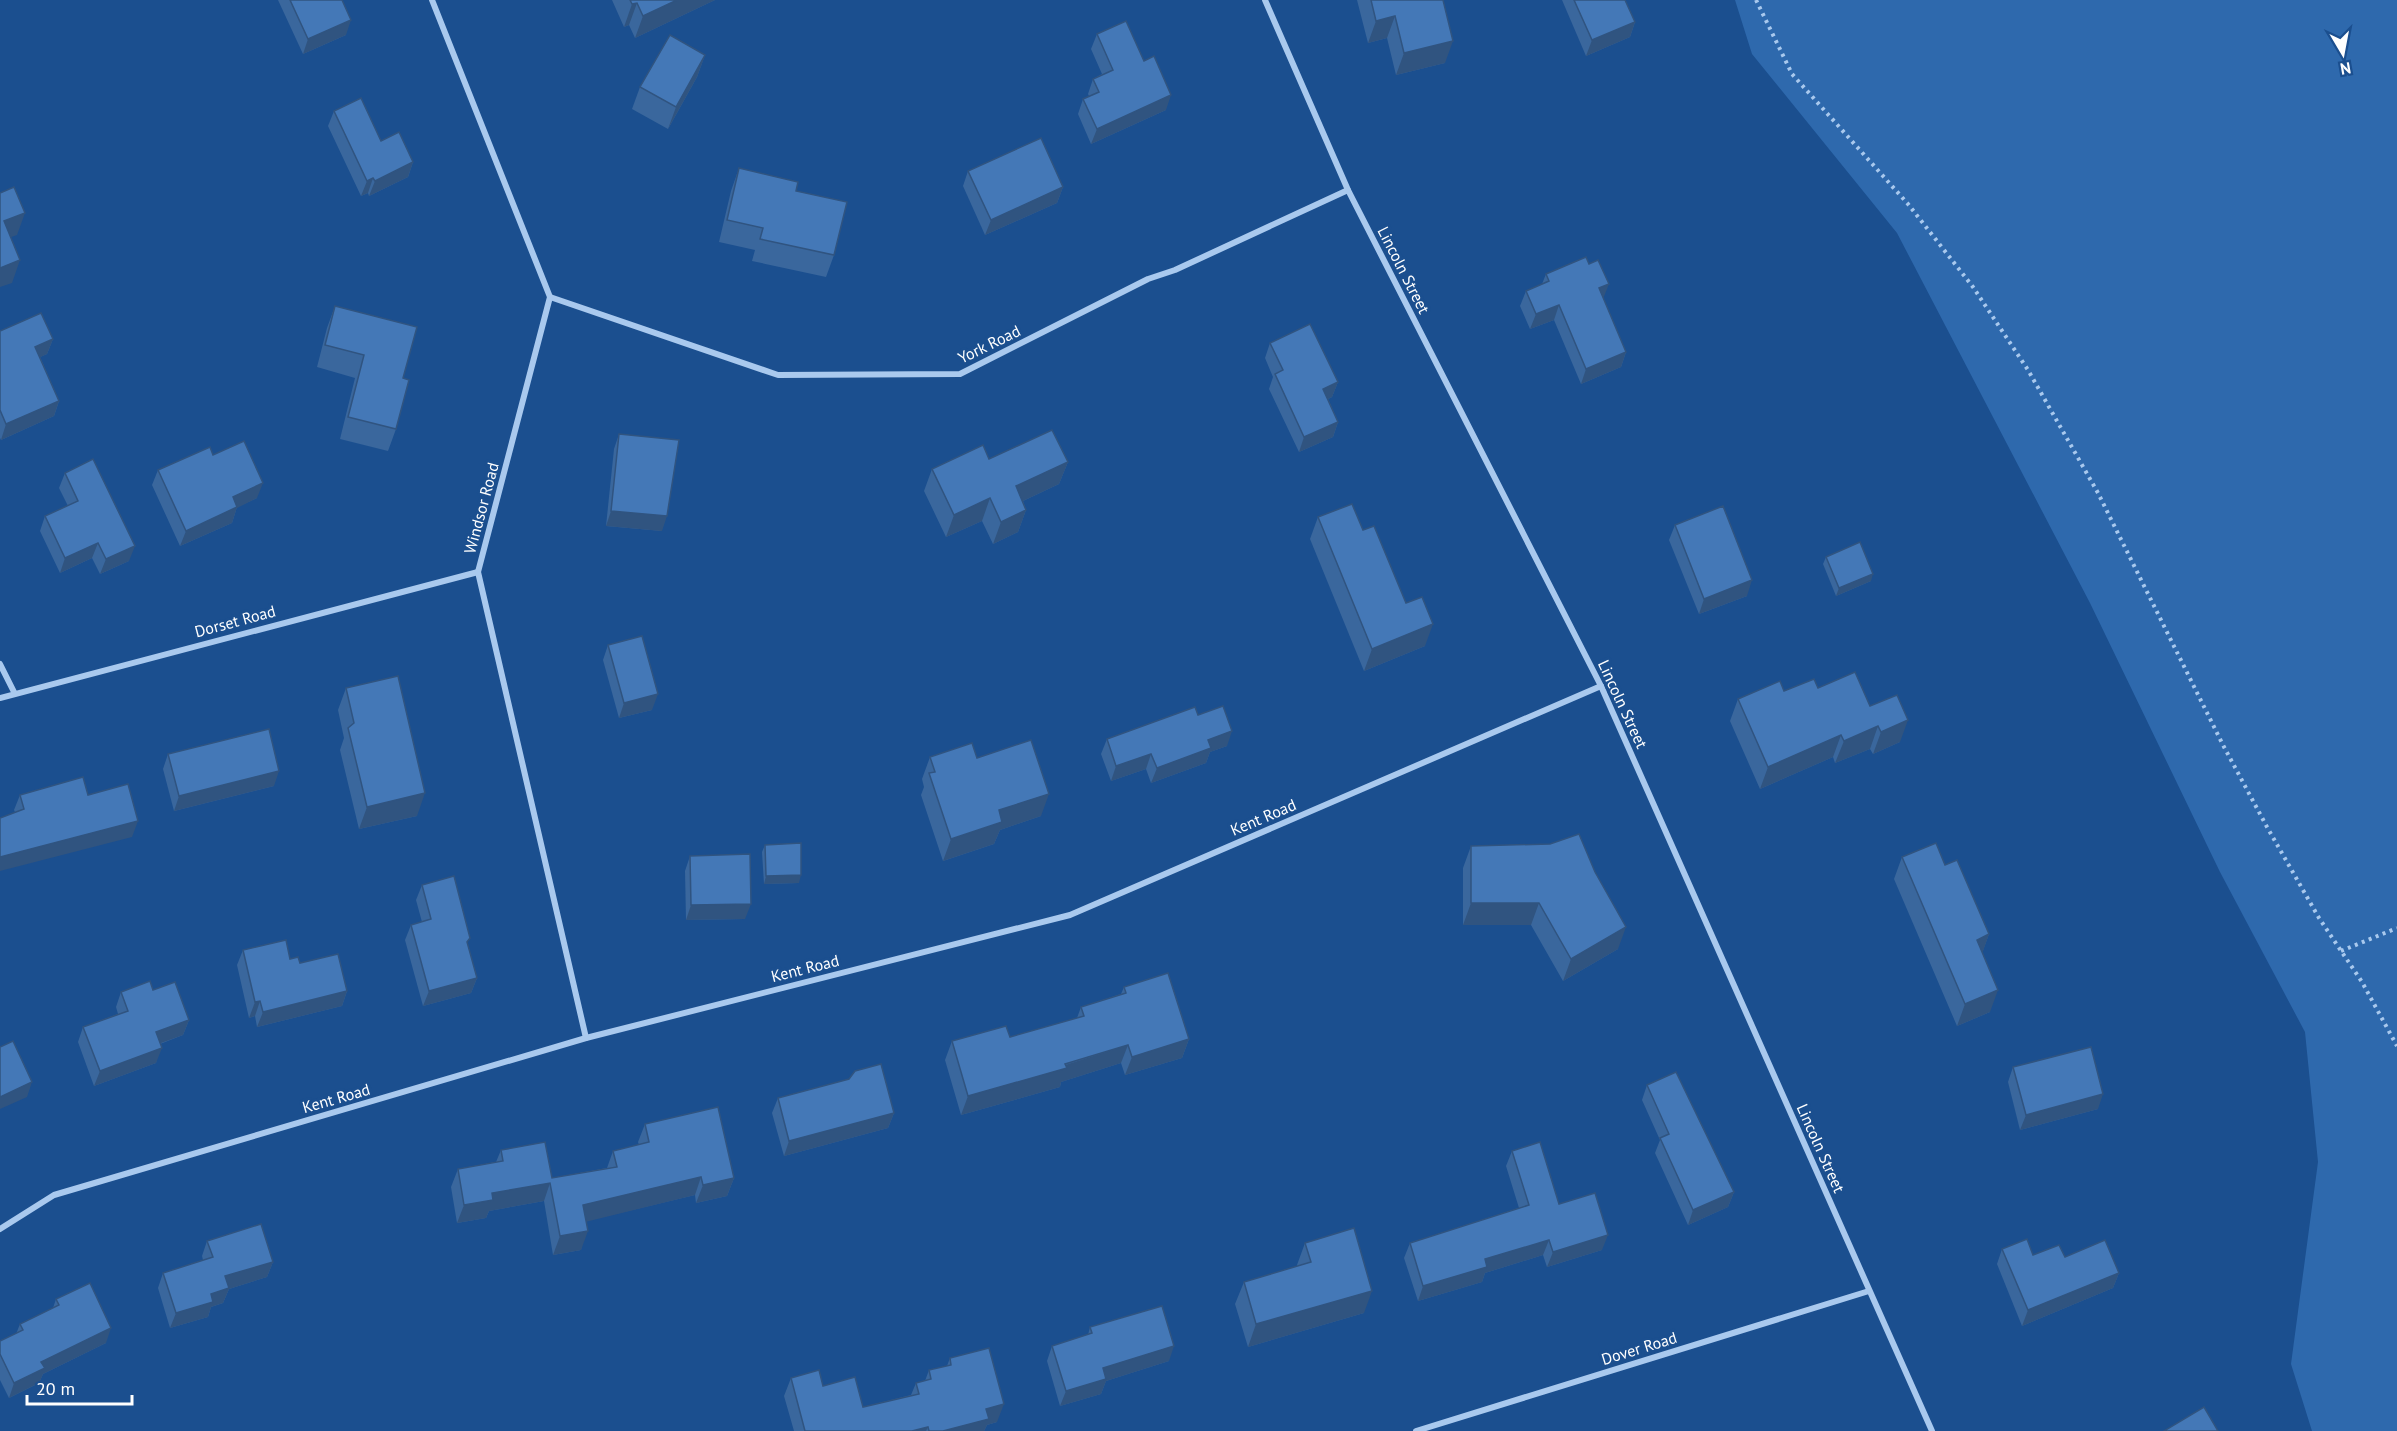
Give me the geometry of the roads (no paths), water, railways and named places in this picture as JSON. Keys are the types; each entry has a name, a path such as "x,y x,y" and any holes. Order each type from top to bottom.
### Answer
{"street":[{"path":"432,0 550,297"},
{"name":"Lincoln Street","path":"1265,0 1348,190 1601,686 1932,1431"},
{"name":"York Road","path":"550,297 778,375 960,374 1148,279 1175,270 1348,190"},
{"name":"Windsor Road","path":"550,297 478,572 586,1038"},
{"name":"Dorset Road","path":"0,698 14,692 478,572"},
{"path":"0,664 14,692"},
{"name":"Kent Road","path":"0,1229 54,1195 586,1038 1070,915 1601,686"},
{"name":"Dover Road","path":"1416,1431 1869,1291"}]}
